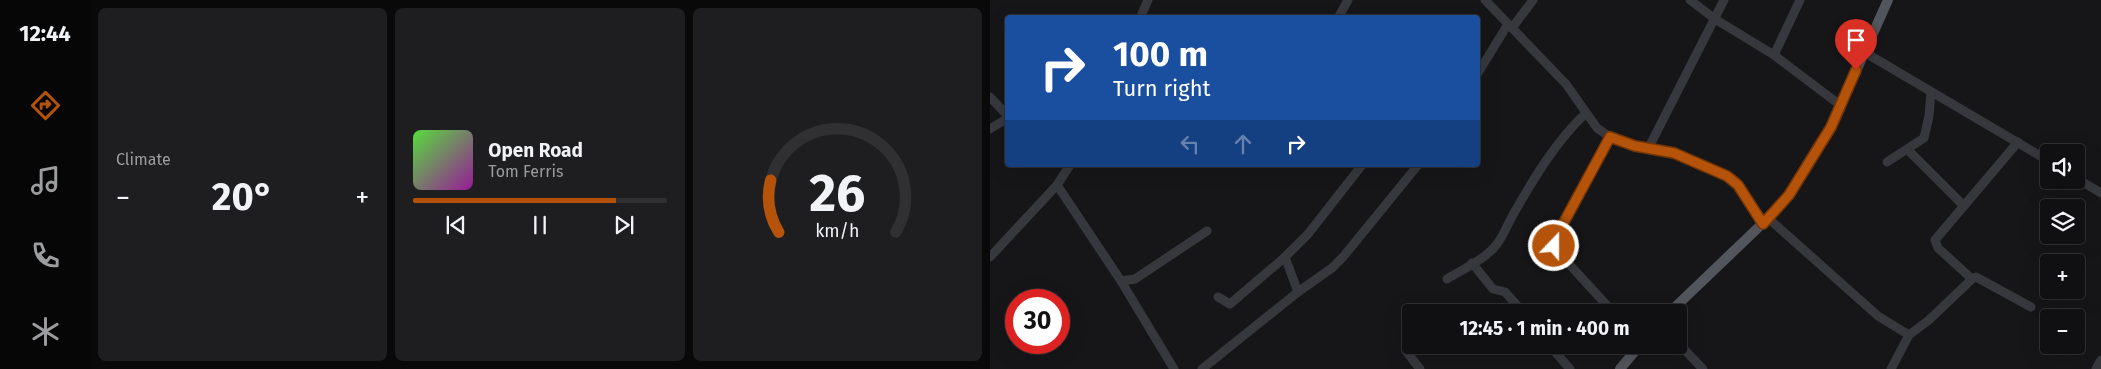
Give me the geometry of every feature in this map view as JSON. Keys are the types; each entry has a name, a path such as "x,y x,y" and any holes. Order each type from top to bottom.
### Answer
{"main road":[{"path":"1678,304 1765,221 1789,195 1831,127 1888,0"},
{"path":"1620,369 1632,354"}],"street":[{"path":"1141,15 1148,0"},
{"path":"1340,15 1348,0"},
{"path":"1485,0 1566,84 1597,128 1610,137 1648,149 1674,153 1727,176 1738,185 1765,221 1878,316 1909,335"},
{"path":"1480,70 1510,26 1533,0"},
{"path":"1690,0 1715,19 1774,55 1840,105"},
{"path":"1648,149 1724,0"},
{"path":"1774,55 1800,0"},
{"path":"1864,52 2040,155"},
{"path":"1887,162 1922,140 1925,134 1931,92"},
{"path":"990,97 1005,114"},
{"path":"1447,279 1487,254 1498,244 1513,214 1555,150 1569,130 1586,113"},
{"path":"990,129 1005,119"},
{"path":"1606,304 1557,251 1553,242 1610,137"},
{"path":"1972,279 1938,248 1935,240 2018,142"},
{"path":"1908,150 1964,206"},
{"path":"990,257 1057,185 1069,167"},
{"path":"1218,297 1230,304 1285,257 1308,234 1360,167"},
{"path":"1202,369 1246,332 1332,268 1416,167"},
{"path":"2085,183 2101,193"},
{"path":"1057,185 1121,281 1174,369"},
{"path":"1121,281 1135,279 1208,231"},
{"path":"1285,257 1298,292"},
{"path":"1472,263 1493,289 1505,292 1516,304"},
{"path":"1891,369 1909,335 1929,320 1976,277 2031,307"},
{"path":"1687,352 1703,369"},
{"path":"1408,354 1420,369"},
{"path":"1557,354 1570,369"},
{"path":"2096,369 2101,360"}],"route":[{"path":"1554,246 1553,242 1610,137 1635,146 1674,153 1727,176 1738,185 1763,224 1789,195 1831,127 1856,70"}]}
